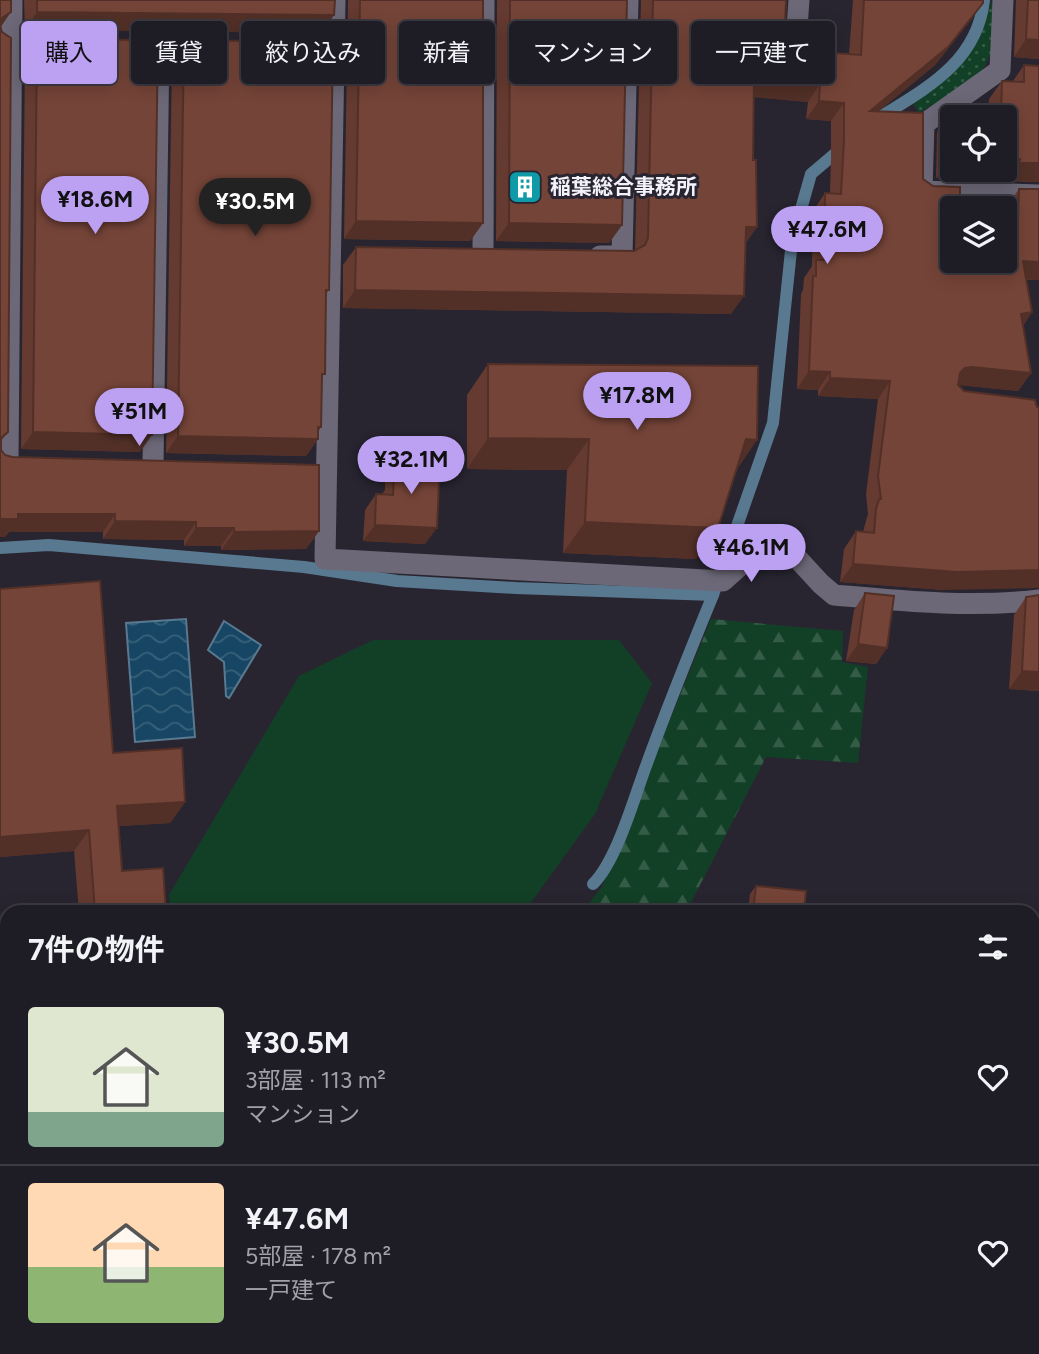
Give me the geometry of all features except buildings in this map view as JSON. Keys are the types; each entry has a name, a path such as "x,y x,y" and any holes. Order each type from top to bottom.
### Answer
{"street":[{"path":"12,0 6,43 4,462 35,462"},
{"path":"335,0 335,21"},
{"path":"483,253 484,0"},
{"path":"580,255 622,256 628,0"},
{"path":"797,21 799,0"},
{"path":"1000,70 1003,0"},
{"path":"1026,71 1000,70 924,124 922,191 1039,195"},
{"path":"152,84 153,465"},
{"path":"336,84 338,252 325,559 723,581 751,556 797,558 834,594 966,604 1005,604 1039,600"},
{"path":"127,464 180,466"},
{"path":"301,469 328,470"}],"green space":[{"path":"992,0 998,0 993,43 986,65 968,84 919,113 913,103 943,82 964,60 980,35"},
{"path":"711,619 843,631 842,662 868,667 858,763 766,757 690,905 588,905 602,887"},
{"path":"373,640 619,640 652,683 595,814 529,905 170,905 169,895 299,676"}],"water":[{"path":"186,619 195,737 135,742 126,623"},
{"path":"224,621 261,645 229,698 226,696 224,662 208,650"}],"waterway":[{"path":"877,119 930,85 960,57 971,41 984,0"},
{"path":"0,548 49,545 304,567 397,581 713,595 773,423 792,241 811,174 844,146"},
{"path":"593,884 617,845 713,595"}],"place":[{"name":"稲葉総合事務所","path":"525,187"}]}
